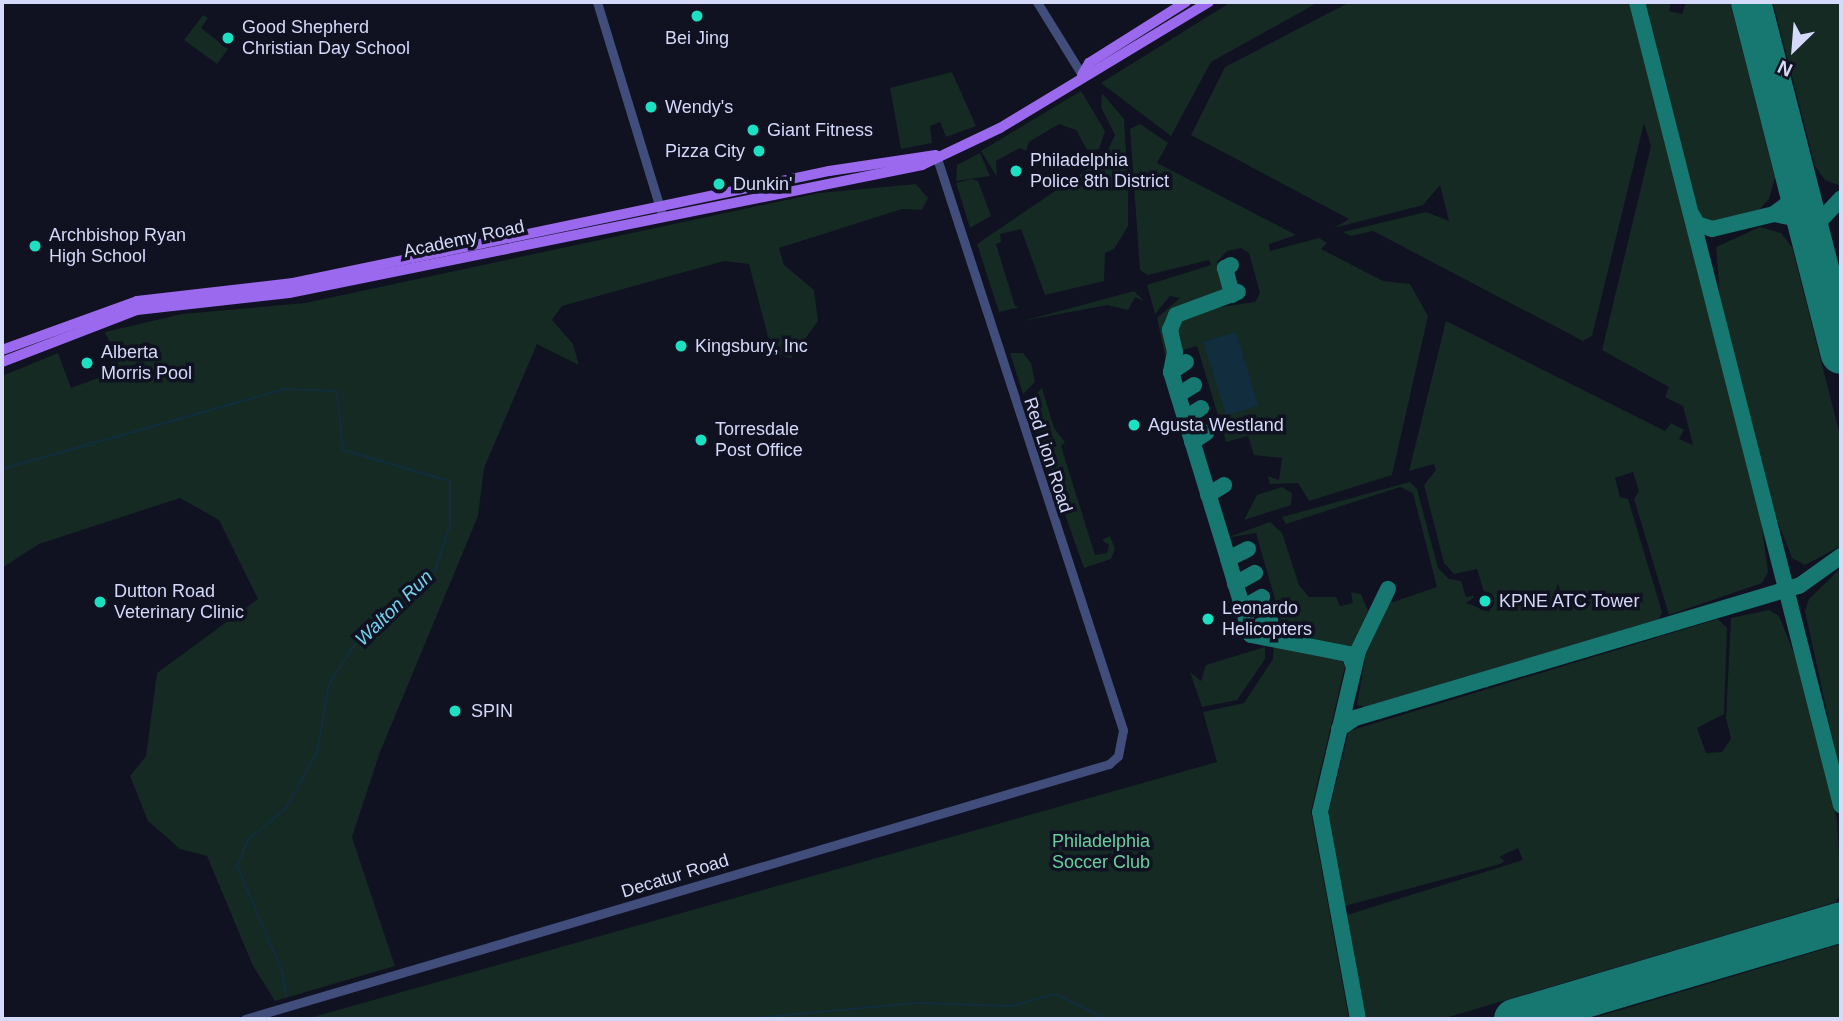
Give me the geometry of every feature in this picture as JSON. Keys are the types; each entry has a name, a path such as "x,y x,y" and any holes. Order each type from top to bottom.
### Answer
{"main road":[{"name":"Academy Road","path":"1082,75 1089,63 1186,2"},
{"name":"Academy Road","path":"2,350 137,301 293,283 661,211 922,165 936,155 1000,128 1082,75 1095,73 1209,2"},
{"name":"Academy Road","path":"2,362 136,310 289,293 661,211"}],"street":[{"path":"597,2 661,211"},
{"path":"1037,2 1082,75"},
{"name":"Red Lion Road","path":"936,155 1123,730 1122,748 1113,761"},
{"name":"Decatur Road","path":"245,1019 1113,761"}],"green space":[{"path":"1231,2 1319,2 1211,62 1171,136 1101,83"},
{"path":"1350,2 1629,2 1761,520 1768,572 1762,583 1669,615 1634,499 1639,491 1633,472 1615,478 1620,497 1628,499 1662,612 1659,619 1365,707 1357,705 1366,654 1390,603 1437,587 1413,493 1400,487 1286,524 1282,517 1410,482 1417,489 1438,568 1449,579 1461,581 1466,597 1475,597 1466,603 1490,612 1477,569 1454,574 1444,563 1424,485 1436,470 1434,464 1409,471 1446,321 1665,431 1671,423 1684,430 1679,439 1693,445 1683,406 1665,397 1669,387 1602,350 1651,146 1644,123 1592,336 1583,341 1373,231 1351,236 1343,232 1426,212 1449,221 1440,185 1423,205 1334,228 1349,219 1191,135 1225,67"},
{"path":"1644,2 1671,2 1669,11 1682,14 1686,2 1730,2 1775,178 1769,199 1759,210 1711,223 1699,217"},
{"path":"1773,2 1841,2 1841,186 1825,180 1815,166"},
{"path":"203,15 208,18 201,28 228,49 217,64 184,40"},
{"path":"952,72 976,126 946,137 940,122 930,126 932,143 901,149 890,88"},
{"path":"1081,91 1105,131 1099,149 1089,153 1076,130 1059,124 1029,142 1026,151 1020,148 996,161 997,177 981,151"},
{"path":"1102,93 1124,119 1128,186 1128,226 1114,249 1105,253 1104,281 1045,295 1021,229 1000,234 1001,242 996,244 1015,306 1020,307 999,312 977,244 1104,158 1115,135 1101,107"},
{"path":"1140,124 1168,143 1157,163 1296,235 1269,244 1270,251 1319,238 1327,243 1321,249 1383,281 1410,284 1428,316 1392,475 1309,501 1298,483 1270,484 1268,476 1279,480 1282,458 1254,455 1248,436 1226,442 1197,346 1179,351 1173,331 1187,312 1255,302 1260,293 1249,253 1241,248 1227,251 1217,262 1225,295 1174,313 1166,328 1172,353 1165,355 1157,318 1180,298 1170,296 1155,314 1147,285 1211,265 1209,260 1148,275 1140,270 1130,129"},
{"path":"980,153 990,176 956,181 957,165"},
{"path":"971,179 978,181 991,216 970,228 956,183"},
{"path":"916,184 928,198 922,210 902,209 779,248 784,265 814,290 818,321 791,358 772,352 749,264 724,261 562,306 552,320 573,344 579,365 537,344 484,468 478,516 380,752 352,837 395,966 275,1001 253,966 207,856 180,849 148,821 130,776 146,756 157,673 258,599 219,520 180,498 39,544 2,568 2,376 58,353 71,388 112,373 105,332 182,314 305,303 819,193"},
{"path":"1760,227 1781,233 1792,247 1841,439 1841,546 1805,565 1792,558 1775,515 1720,301 1716,247"},
{"path":"1134,291 1144,301 1135,297 1128,310 1107,305 1023,321"},
{"path":"1010,353 1023,353 1031,363 1035,382 1023,394"},
{"path":"1042,388 1054,428 1065,442 1061,446 1095,555 1107,553 1109,545 1102,540 1110,536 1115,549 1111,559 1084,568 1026,404"},
{"path":"1282,487 1292,493 1291,505 1244,520 1257,495"},
{"path":"1270,522 1282,533 1299,585 1309,597 1336,597 1340,606 1353,603 1351,592 1361,594 1368,611 1349,651 1285,635 1256,533 1226,538"},
{"path":"1841,568 1841,777 1805,611 1809,599"},
{"path":"1769,610 1779,616 1798,663 1837,820 1841,893 1836,902 1442,1019 1366,1019 1347,915 1523,860 1518,848 1499,857 1505,861 1500,864 1345,906 1328,814 1349,731 1718,619 1727,628 1724,714 1697,728 1706,753 1722,752 1731,739 1726,718 1731,618"},
{"name":"Philadelphia Soccer Club","path":"1282,643 1339,656 1345,666 1311,811 1349,1019 306,1019 1217,762 1203,712 1244,703 1273,659 1274,644"},
{"path":"1265,647 1265,659 1237,700 1202,707 1190,672 1201,681 1206,665"},
{"path":"1841,944 1841,1019 1590,1019 1724,979"}],"water":[{"path":"1236,332 1259,406 1226,416 1203,342"}],"waterway":[{"name":"Walton Run","path":"2,469 284,389 337,391 343,450 450,481 450,525 436,568 353,647 329,684 317,752 286,808 248,840 237,866 282,971 286,997"},
{"name":"Walton Run","path":"744,1019 918,1003 1012,1006 1055,994 1107,1019"},
{"name":"Walton Run","path":"1126,1019 1131,1019"}],"taxiway":[{"path":"1637,2 1841,805"},
{"path":"1692,215 1697,224 1712,229 1774,214 1790,202 1795,175"},
{"path":"1817,259 1818,223 1841,198"},
{"path":"1774,214 1794,218 1811,234"},
{"path":"1231,265 1225,268 1232,295"},
{"path":"1171,372 1175,352 1170,330 1176,315 1238,292"},
{"path":"1186,362 1171,372 1228,559"},
{"path":"1178,395 1194,385"},
{"path":"1185,418 1201,408"},
{"path":"1192,442 1206,433"},
{"path":"1208,495 1224,485"},
{"path":"1248,549 1228,559 1251,635 1349,654 1354,667"},
{"path":"1339,729 1355,718 1799,586 1841,556"},
{"path":"1235,584 1255,573"},
{"path":"1358,1019 1320,812 1358,651 1388,589"},
{"path":"1242,608 1262,597"},
{"path":"1266,637 1256,628 1270,621"},
{"path":"1826,926 1841,915"}],"runway":[{"path":"1751,2 1841,354"},
{"path":"1514,1019 1841,922"}],"place":[{"name":"Bei Jing","path":"697,16"},
{"name":"Good Shepherd Christian Day School","path":"228,38"},
{"name":"Wendy's","path":"651,107"},
{"name":"Giant Fitness","path":"753,130"},
{"name":"Pizza City","path":"759,151"},
{"name":"Philadelphia Police 8th District","path":"1016,171"},
{"name":"Dunkin'","path":"719,184"},
{"name":"Archbishop Ryan High School","path":"35,246"},
{"name":"Kingsbury, Inc","path":"681,346"},
{"name":"Alberta Morris Pool","path":"87,363"},
{"name":"Agusta Westland","path":"1134,425"},
{"name":"Torresdale Post Office","path":"701,440"},
{"name":"KPNE ATC Tower","path":"1485,601"},
{"name":"Dutton Road Veterinary Clinic","path":"100,602"},
{"name":"Leonardo Helicopters","path":"1208,619"},
{"name":"SPIN","path":"455,711"}]}
